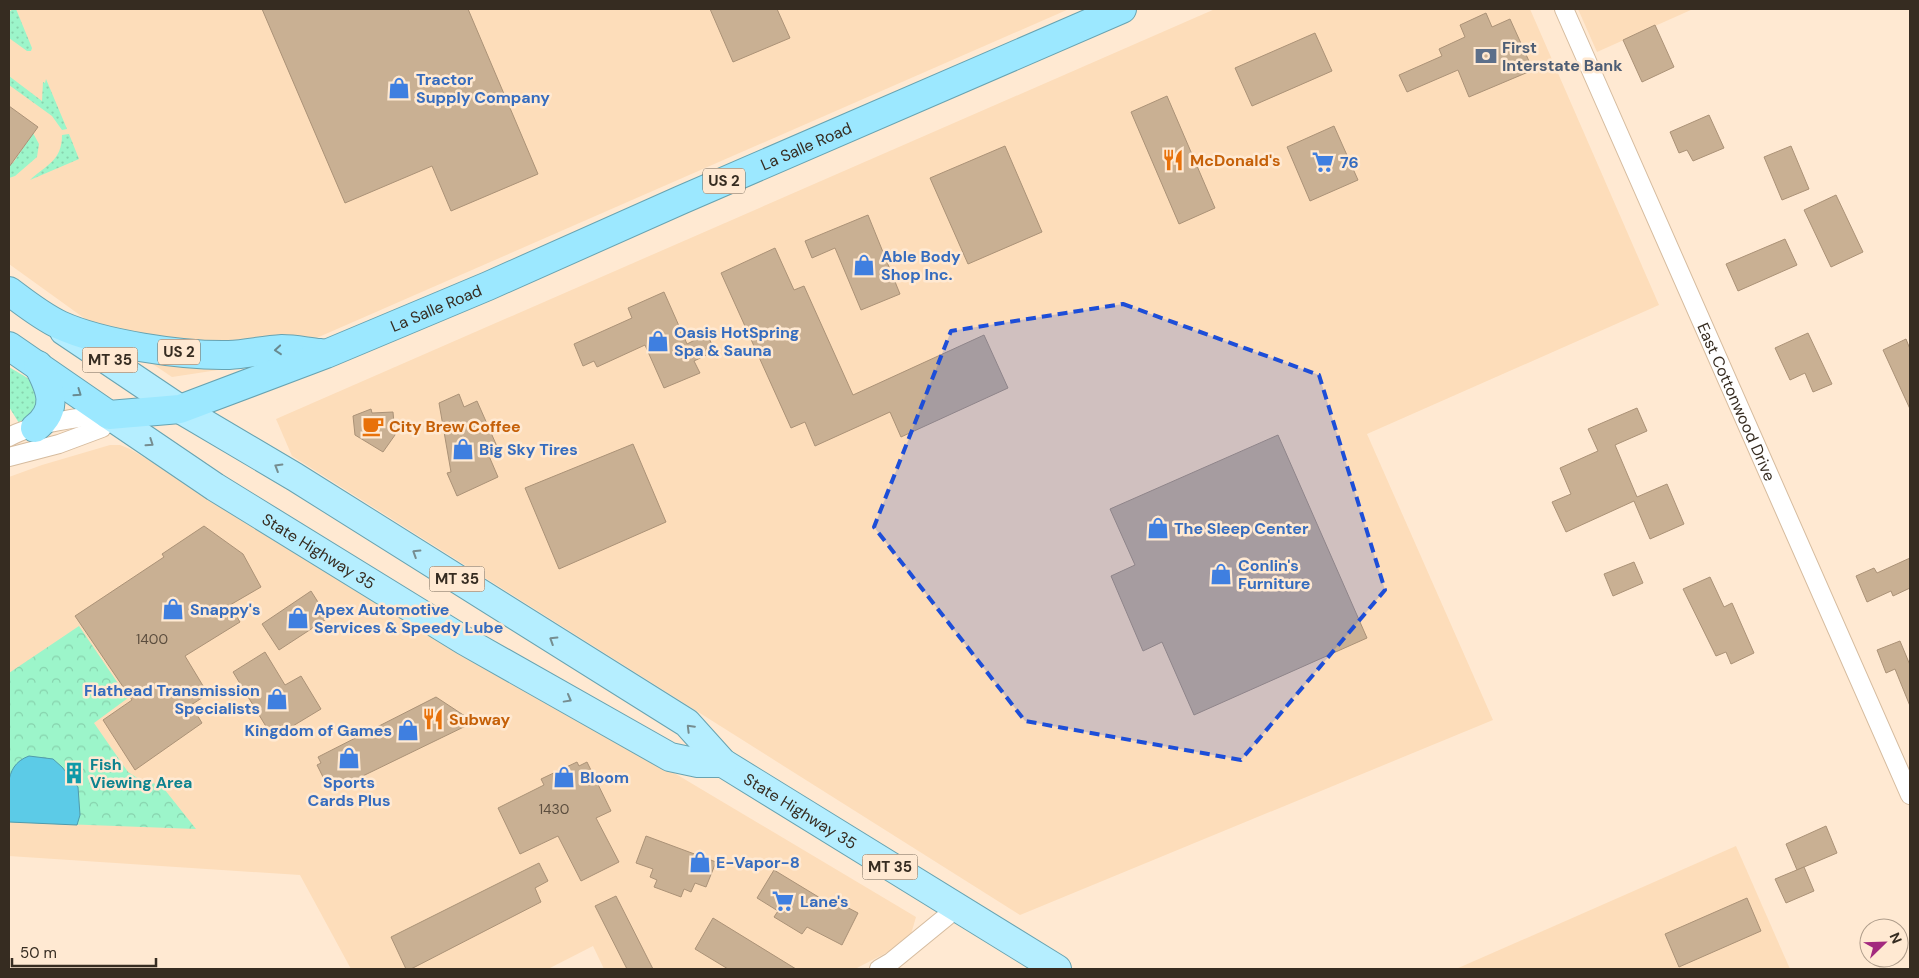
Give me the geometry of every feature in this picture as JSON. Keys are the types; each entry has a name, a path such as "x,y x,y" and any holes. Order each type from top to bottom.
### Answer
{"highway":[{"name":"La Salle Road","path":"326,354 497,282 1122,9"},
{"name":"US 2","path":"9,291 60,325 113,341 170,351 228,355 283,349 326,354"},
{"path":"9,346 110,415"},
{"name":"US 2","path":"110,415 180,409 326,354"},
{"path":"35,428 44,421 50,410 50,392 38,365"}],"main road":[{"name":"MT 35","path":"39,312 180,409"},
{"name":"State Highway 35","path":"180,409 295,477 687,724 723,764 1058,969"},
{"name":"State Highway 35","path":"110,415 215,487 464,641 670,757 698,763 723,764"}],"street":[{"name":"East Cottonwood Drive","path":"1564,9 1909,787"},
{"path":"9,437 35,428 84,416 110,415"},
{"path":"9,457 59,444 102,428 110,415"},
{"path":"879,969 891,962 957,908"}],"highlighted area":[{"path":"1123,304 1319,375 1385,590 1241,760 1025,721 874,527 951,331"}],"shaded area":[{"path":"9,9 1069,9 257,364 172,377 84,318 9,264"},
{"path":"1215,9 1530,9 1659,305 1367,434 1493,720 1020,915 292,456 276,419"},
{"path":"1578,9 1693,9 1597,52"},
{"path":"110,445 120,445 130,449 916,917 909,941 855,969 604,969 593,946 548,969 351,969 300,875 9,856 9,477"},
{"path":"1736,846 1790,969 1456,969"}],"green space":[{"path":"16,9 32,48 31,51 27,51 9,38 9,12"},
{"path":"9,76 42,101 43,82 45,83 46,79 67,129 62,130 52,116 9,85"},
{"path":"33,133 39,144 37,157 15,176 9,178 9,165 13,163"},
{"path":"69,134 79,159 30,180 52,162 59,151 62,135"},
{"path":"9,367 31,381 35,390 39,406 29,421 19,423 9,407"},
{"path":"79,626 128,698 94,723 128,772 142,781 161,785 196,829 9,822 9,673"}],"water":[{"path":"29,756 53,759 78,787 80,815 77,825 9,822 8,783 10,775 20,761"}],"building":[{"name":"Tractor Supply Company","path":"262,9 468,9 538,174 451,211 432,166 345,203"},
{"path":"710,9 777,9 790,38 733,62"},
{"path":"1486,13 1492,27 1510,19 1533,70 1469,97 1458,70 1407,92 1399,75 1442,56 1439,49 1465,37 1460,25"},
{"path":"1655,25 1674,67 1642,82 1623,40"},
{"path":"1315,33 1332,71 1252,106 1235,68"},
{"name":"McDonald's","path":"1167,96 1215,208 1179,224 1131,112"},
{"path":"9,106 38,127 9,167"},
{"path":"1709,115 1724,148 1693,161 1687,150 1679,153 1670,132"},
{"path":"1334,126 1358,180 1310,201 1287,147"},
{"path":"1005,146 1042,232 968,264 930,178"},
{"path":"1791,146 1809,189 1782,200 1764,157"},
{"path":"1836,195 1863,252 1831,267 1804,210"},
{"path":"868,215 900,294 861,310 835,248 812,258 805,241"},
{"path":"1785,239 1797,265 1738,291 1726,264"},
{"path":"775,248 794,290 804,286 853,395 984,335 1008,388 901,437 890,412 815,446 805,422 791,428 721,273"},
{"path":"664,292 687,344 707,334 715,351 694,361 700,373 664,388 645,345 597,367 594,361 583,366 574,344 632,318 628,308"},
{"path":"1808,333 1832,384 1813,392 1805,373 1790,380 1775,348"},
{"path":"1906,339 1910,349 1910,409 1883,350"},
{"path":"459,394 464,407 477,401 499,451 489,456 498,477 457,496 447,473 451,472 439,403"},
{"path":"1637,408 1647,431 1615,445 1637,497 1667,484 1684,524 1650,539 1634,501 1566,532 1552,502 1571,494 1560,468 1598,451 1588,429"},
{"path":"371,409 372,413 393,412 395,435 383,452 355,435 353,416"},
{"path":"1278,435 1367,638 1194,715 1162,642 1143,651 1111,576 1135,565 1110,509"},
{"path":"633,444 666,522 559,569 525,488"},
{"path":"204,526 243,554 261,587 230,605 240,622 185,656 208,694 191,705 202,723 135,770 103,720 132,700 75,616 164,557 162,554"},
{"path":"1910,558 1910,588 1893,596 1891,591 1867,602 1856,576 1874,568 1877,573"},
{"path":"1634,562 1643,583 1613,596 1604,574"},
{"path":"1710,577 1724,607 1732,603 1754,653 1731,664 1726,652 1716,656 1683,589"},
{"path":"311,591 328,618 279,650 262,624"},
{"path":"1900,641 1910,665 1910,706 1895,669 1886,673 1877,650"},
{"path":"265,652 285,685 301,676 321,709 273,738 233,672"},
{"path":"436,697 474,722 336,789 331,776 324,779 317,765 321,763 318,757"},
{"path":"577,762 579,766 587,762 611,811 596,818 619,862 581,881 558,836 520,854 498,808 544,785 541,779"},
{"path":"1826,826 1837,853 1797,870 1786,844"},
{"path":"646,836 716,862 706,887 695,883 691,892 684,889 681,897 654,887 657,880 650,877 653,869 636,863"},
{"path":"539,863 548,881 535,888 541,902 411,969 406,969 391,937"},
{"path":"1804,867 1814,891 1786,903 1775,879"},
{"path":"774,870 835,907 837,902 858,913 842,945 807,927 802,934 774,917 778,911 757,898"},
{"path":"616,896 653,969 627,969 595,906"},
{"path":"1747,898 1761,931 1679,967 1665,934"},
{"path":"713,918 796,969 728,969 695,949"}],"place":[{"name":"First Interstate Bank","path":"1486,56"},
{"name":"Tractor Supply Company","path":"399,88"},
{"name":"McDonald's","path":"1173,160"},
{"name":"76","path":"1323,162"},
{"name":"Able Body Shop Inc.","path":"864,265"},
{"name":"Oasis HotSpring Spa & Sauna","path":"658,341"},
{"name":"City Brew Coffee","path":"373,426"},
{"name":"Big Sky Tires","path":"463,449"},
{"name":"The Sleep Center","path":"1158,528"},
{"name":"Conlin's Furniture","path":"1221,574"},
{"name":"Snappy's","path":"173,609"},
{"name":"Apex Automotive Services & Speedy Lube","path":"298,618"},
{"name":"Flathead Transmission Specialists","path":"277,699"},
{"name":"Subway","path":"433,719"},
{"name":"Kingdom of Games","path":"408,730"},
{"name":"Sports Cards Plus","path":"349,758"},
{"name":"Fish Viewing Area","path":"74,773"},
{"name":"Bloom","path":"564,777"},
{"name":"E-Vapor-8","path":"700,862"},
{"name":"Lane's","path":"783,901"}]}
